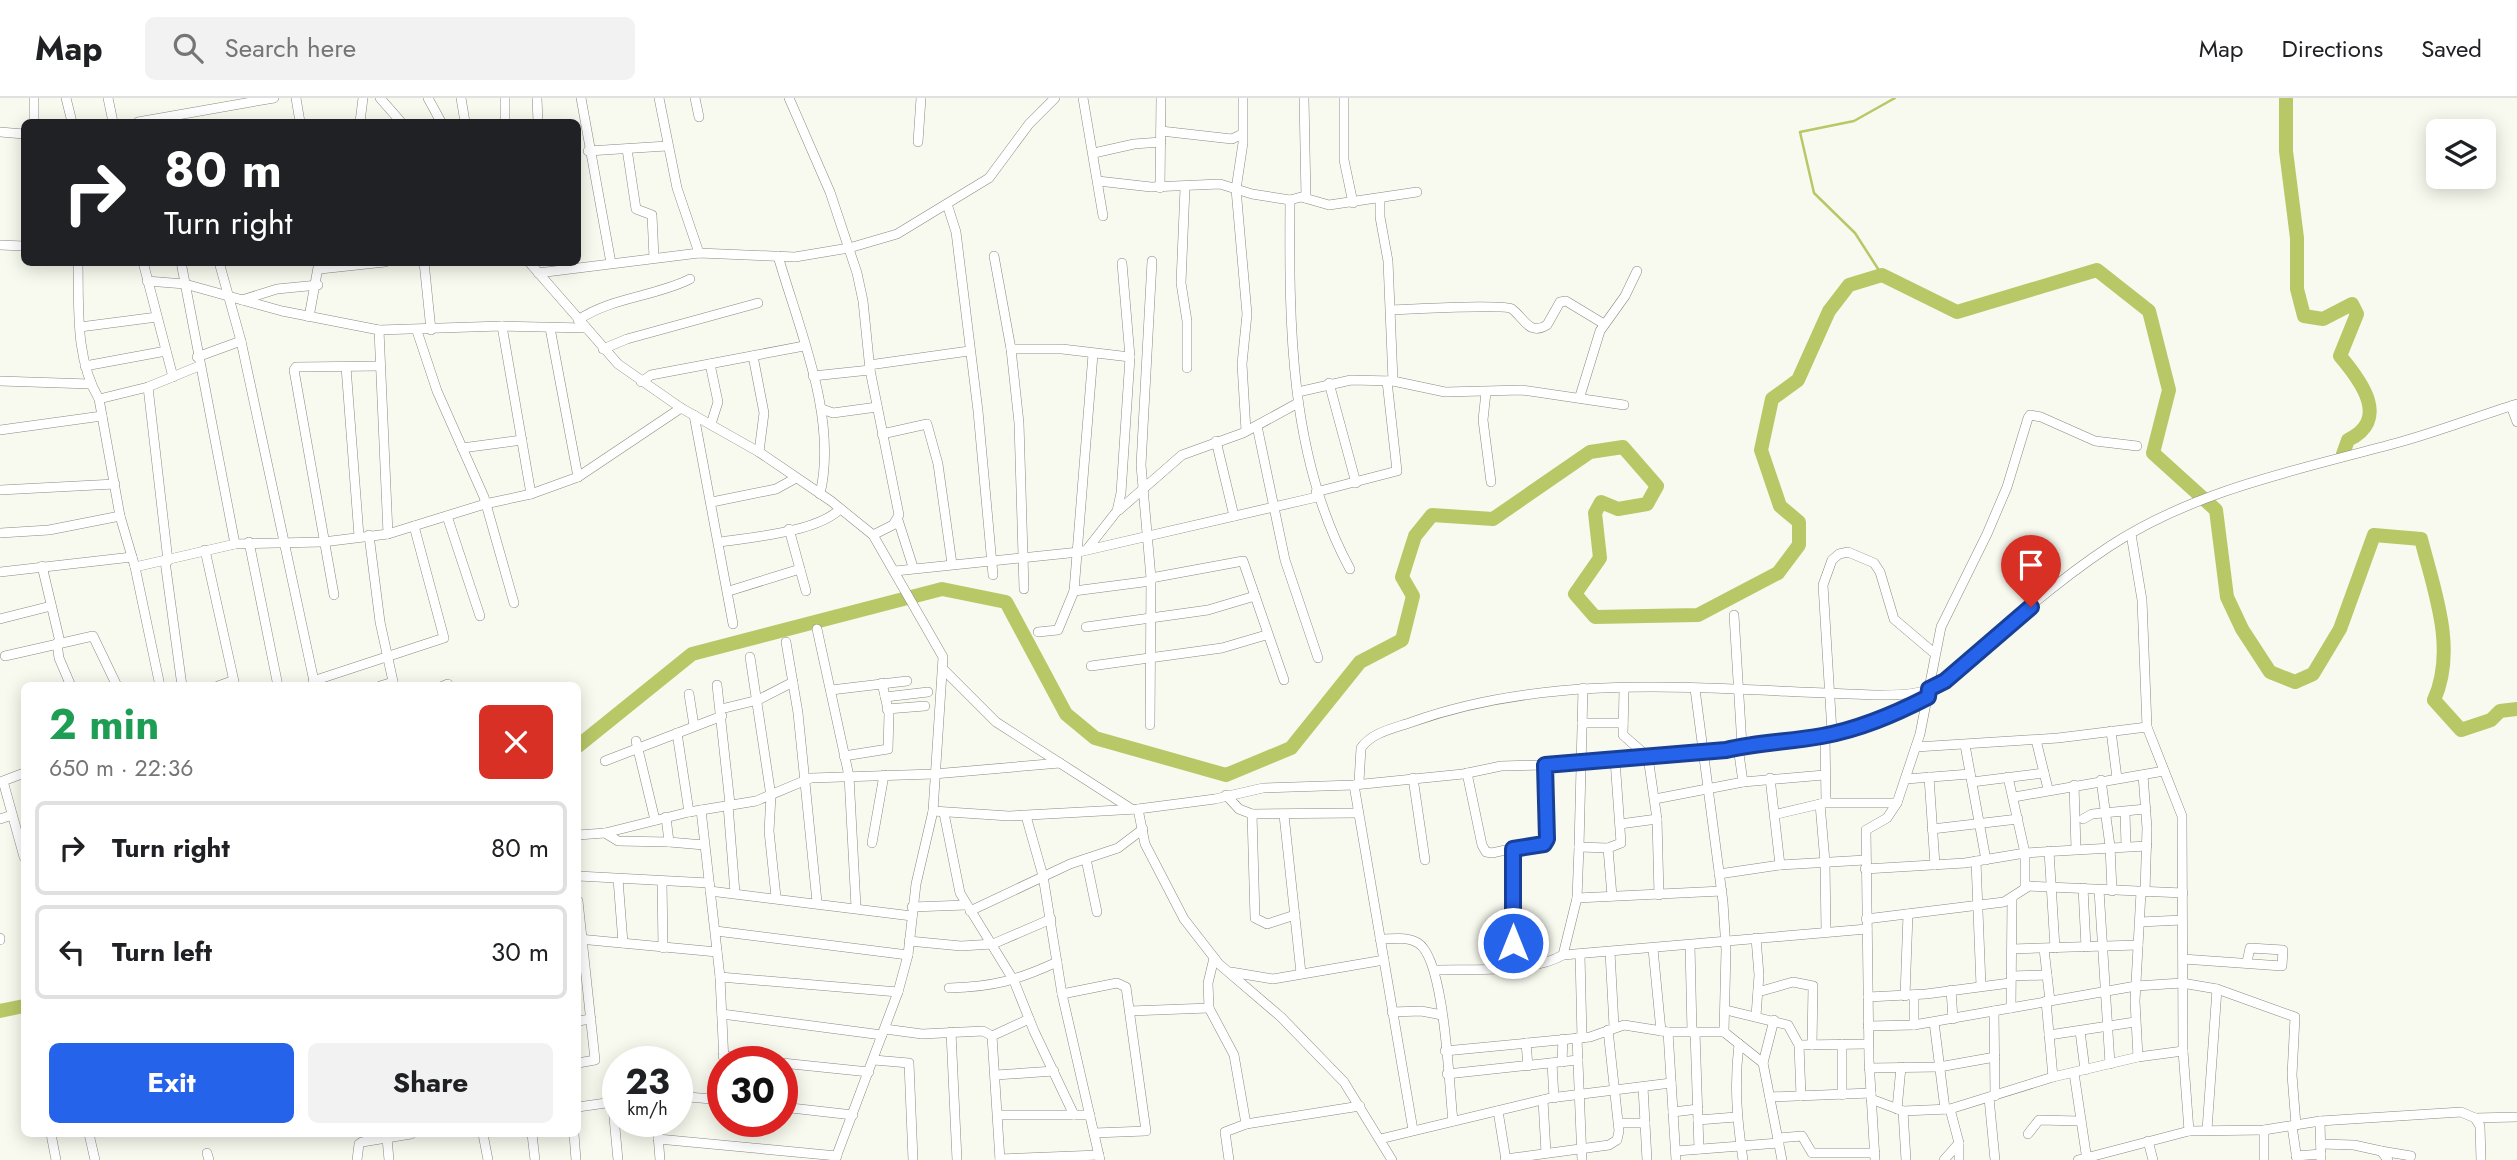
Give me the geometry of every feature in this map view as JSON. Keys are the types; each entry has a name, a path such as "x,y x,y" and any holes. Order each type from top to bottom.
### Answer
{"street":[{"path":"34,98 34,119"},
{"path":"66,98 71,119"},
{"path":"108,98 112,119"},
{"path":"168,119 274,98"},
{"path":"296,98 300,119"},
{"path":"360,119 363,98"},
{"path":"380,98 398,119"},
{"path":"428,98 440,119"},
{"path":"461,98 464,119"},
{"path":"505,98 505,119"},
{"path":"537,98 538,119"},
{"path":"581,98 588,151 611,263"},
{"path":"659,98 677,188 699,253"},
{"path":"695,98 699,117"},
{"path":"789,98 813,146 849,248 863,301 870,367 898,520 914,567"},
{"path":"919,142 921,98"},
{"path":"538,273 699,253 795,257 849,248 897,234 989,178 1029,124 1055,98"},
{"path":"1083,98 1103,216"},
{"path":"1160,188 1161,98"},
{"path":"1243,98 1236,189 1247,314 1242,364 1246,431"},
{"path":"1304,98 1306,198"},
{"path":"1344,98 1344,160 1353,203"},
{"path":"1161,131 1232,139 1242,134"},
{"path":"0,132 21,134"},
{"path":"1094,153 1161,142"},
{"path":"588,151 667,146"},
{"path":"627,149 636,209 652,215 654,258"},
{"path":"1098,181 1160,188 1220,184 1290,200 1306,198 1329,205 1417,192"},
{"path":"1185,188 1181,283 1187,321 1187,368"},
{"path":"895,571 1083,550 1272,508 1397,471 1390,381 1391,310 1380,198"},
{"path":"1290,200 1290,293 1298,403 1317,494 1350,569"},
{"path":"947,204 956,232 979,423 993,575"},
{"path":"0,245 21,246"},
{"path":"778,256 822,409 825,453 820,494"},
{"path":"994,256 1011,349 1023,473 1024,589"},
{"path":"1150,725 1151,580 1141,446 1152,261"},
{"path":"1117,511 1130,357 1129,313 1122,263"},
{"path":"78,266 79,327 85,366 90,384 99,399 120,516 159,682"},
{"path":"144,266 173,377"},
{"path":"182,266 234,544"},
{"path":"220,266 241,341 314,682"},
{"path":"309,317 320,266"},
{"path":"424,266 431,330"},
{"path":"532,266 603,349 641,382 759,452 841,509 873,536 943,657 933,811 912,911 908,956 874,1060 836,1158 658,1139 660,1160"},
{"path":"1580,396 1604,324 1625,296 1637,271"},
{"path":"578,320 603,305 652,295 690,279"},
{"path":"147,281 185,284 309,317 379,330 417,331 502,326 585,328"},
{"path":"242,300 276,289 318,285"},
{"path":"1391,310 1475,309 1503,305 1511,308 1535,329 1547,325 1560,302 1566,302 1604,324"},
{"path":"603,349 627,339 758,303"},
{"path":"79,327 156,317"},
{"path":"502,326 531,494"},
{"path":"550,328 578,477"},
{"path":"379,330 388,534"},
{"path":"417,331 436,391 485,504 514,603"},
{"path":"99,399 148,387 173,377 241,341"},
{"path":"641,382 651,375 804,346"},
{"path":"1011,349 1062,349 1130,357"},
{"path":"85,366 166,351"},
{"path":"813,376 969,351"},
{"path":"1038,632 1058,630 1074,592 1083,550 1079,507 1093,354"},
{"path":"753,356 764,413 759,452"},
{"path":"710,364 718,402 710,424"},
{"path":"346,366 364,535 393,682"},
{"path":"334,595 294,370 296,367 380,366"},
{"path":"0,381 90,384"},
{"path":"1298,392 1329,383 1390,381 1445,392 1522,390 1580,396 1624,405"},
{"path":"1329,383 1356,483"},
{"path":"148,387 181,682"},
{"path":"1486,392 1483,420 1491,482"},
{"path":"1083,550 1144,485 1182,455 1246,431 1298,403"},
{"path":"933,811 1026,816 1134,809 1263,788 1357,783 1467,773 1501,766 1581,764 1704,752 1828,734 1868,725 1945,681 2064,580 2131,534 2195,503 2514,405 2517,422"},
{"path":"822,409 833,413 877,407"},
{"path":"0,572 41,566 166,561 249,542 323,542 388,534 485,504 531,494 578,477 681,408"},
{"path":"694,415 720,542 733,624"},
{"path":"1653,949 1671,1083 1676,1155 1699,1149 1741,1146 1802,1136 1812,1153 1875,1156 1868,1044 1866,830 1886,818 1897,803 1916,747 1941,627 2007,487 2030,415 2041,417 2095,441 2137,446"},
{"path":"0,430 102,416"},
{"path":"882,434 927,424 938,464 952,564"},
{"path":"1257,426 1285,560 1318,658"},
{"path":"462,449 522,440"},
{"path":"1216,441 1234,516"},
{"path":"712,502 776,489 796,478"},
{"path":"0,490 115,484"},
{"path":"720,542 817,523 841,509"},
{"path":"0,533 49,530 120,516"},
{"path":"447,516 480,617"},
{"path":"873,536 898,520"},
{"path":"320,682 444,638 414,526"},
{"path":"789,529 806,591"},
{"path":"2131,534 2143,600 2147,727 2182,816 2183,1051 2189,1131"},
{"path":"249,542 277,682"},
{"path":"205,551 234,682"},
{"path":"1826,932 1823,804 1829,694 1823,585 1832,560 1839,554 1848,552 1874,563 1880,572 1895,619 1934,653"},
{"path":"1074,592 1243,561 1266,635 1284,681"},
{"path":"41,566 61,664 69,682"},
{"path":"729,591 800,569"},
{"path":"1086,627 1208,610 1255,596"},
{"path":"0,619 51,606"},
{"path":"1734,615 1743,782"},
{"path":"817,629 849,776 856,908"},
{"path":"1091,666 1222,649 1266,635"},
{"path":"5,656 93,636 115,682"},
{"path":"786,642 805,781 817,902"},
{"path":"750,657 771,796 769,831 776,897"},
{"path":"944,670 996,722 1134,809 1143,829 1145,844 1184,919 1214,958 1281,1017 1344,1082 1392,1160"},
{"path":"831,690 907,681"},
{"path":"604,761 637,744 677,733 758,700 793,682"},
{"path":"844,755 879,753 888,749 887,709 882,683"},
{"path":"717,685 722,713 735,893"},
{"path":"1413,1130 1358,813 1357,783 1361,748 1378,734 1443,710 1502,697 1583,688 1829,694 1928,693"},
{"path":"1563,955 1577,898 1583,688"},
{"path":"1624,689 1625,740 1648,757 1657,819 1659,895"},
{"path":"1695,689 1722,891 1726,1010 1724,1032"},
{"path":"885,696 928,692"},
{"path":"689,694 694,726"},
{"path":"887,709 925,706"},
{"path":"1582,723 1623,723"},
{"path":"1916,747 2036,740 2147,727"},
{"path":"2111,731 2117,778"},
{"path":"677,733 688,812"},
{"path":"2036,740 2048,789"},
{"path":"637,744 655,820"},
{"path":"1965,745 1982,824 1979,905 1981,986"},
{"path":"1579,847 1608,848 1621,843 1615,760"},
{"path":"581,835 605,833 729,804 746,804 805,781 849,776 934,774 1060,763"},
{"path":"1467,773 1482,845 1486,852 1544,844 1547,839 1545,765"},
{"path":"2014,797 2164,771"},
{"path":"1906,779 2008,777 2043,773"},
{"path":"21,774 2,780 21,846"},
{"path":"872,843 884,775"},
{"path":"1655,799 1770,778 1824,775"},
{"path":"2138,1057 2136,986 2147,846 2143,775"},
{"path":"1928,777 1935,865"},
{"path":"2008,777 2025,853 2025,888"},
{"path":"1413,778 1425,860"},
{"path":"1770,778 1777,814 1780,865"},
{"path":"2101,780 2110,846 2112,891"},
{"path":"2074,785 2076,849"},
{"path":"1226,795 1240,809 1252,814 1358,813"},
{"path":"1777,814 1823,804 1897,803"},
{"path":"2083,819 2092,814 2146,809"},
{"path":"701,810 716,931 723,1046"},
{"path":"2125,812 2126,846"},
{"path":"944,813 957,884 968,908 1014,981 1074,1115"},
{"path":"0,819 12,814"},
{"path":"1252,814 1255,918 1267,924 1295,915"},
{"path":"1284,815 1301,973"},
{"path":"992,1036 1000,1159 1099,1158 1062,994 1043,876 1026,816"},
{"path":"666,817 669,842"},
{"path":"1620,824 1657,819"},
{"path":"1932,829 2018,819"},
{"path":"581,876 662,881 856,908 912,911 968,908 1128,843 1143,829"},
{"path":"605,833 618,841 704,845"},
{"path":"1719,874 1825,862 1935,865 2025,853 2110,846 2147,846"},
{"path":"1608,848 1612,896"},
{"path":"1513,849 1513,966"},
{"path":"2049,851 2055,948"},
{"path":"1086,859 1097,912"},
{"path":"618,879 623,943"},
{"path":"662,881 663,948"},
{"path":"1435,970 1513,966 1552,961 1563,955 1826,932 1908,914 2012,899 2025,888 2050,885 2112,891 2183,892"},
{"path":"2083,888 2086,947"},
{"path":"2099,890 2110,1064"},
{"path":"1577,898 1722,891"},
{"path":"2011,1008 2012,899"},
{"path":"1908,914 1910,995 1914,1024"},
{"path":"909,941 961,946 993,944 1051,919"},
{"path":"2140,922 2182,920"},
{"path":"716,931 908,956"},
{"path":"1756,938 1756,1016"},
{"path":"581,939 717,952"},
{"path":"1381,939 1408,939 1420,944 1435,970 1452,1121"},
{"path":"2012,949 2138,945"},
{"path":"1690,946 1699,1149"},
{"path":"2045,949 2053,1077"},
{"path":"1498,1111 1505,1159 1609,1146 1619,1136 1611,1028 1610,952"},
{"path":"1580,954 1578,1060 1582,1160"},
{"path":"581,958 595,1060 581,1062"},
{"path":"1214,958 1208,983 1209,1008 1234,1055 1246,1124"},
{"path":"2183,959 2248,962"},
{"path":"1229,972 1273,979 1384,960"},
{"path":"949,988 988,987 1014,981 1057,962"},
{"path":"1868,998 1951,990 2047,975"},
{"path":"720,976 898,992"},
{"path":"1758,992 1793,982 1812,986 1812,1045"},
{"path":"1868,1026 1934,1022 2136,986 2182,983 2217,989 2295,1017 2292,1075 2297,1158 2321,1157 2320,1121"},
{"path":"1062,994 1122,984 1126,986 1146,1131 1094,1133"},
{"path":"2207,1130 2217,989"},
{"path":"1951,990 1954,1019"},
{"path":"1130,1011 1209,1008"},
{"path":"1726,1010 1788,1025 1798,1045 1801,1096"},
{"path":"1392,1012 1442,1014"},
{"path":"1994,1012 1992,1097 1995,1160"},
{"path":"722,1014 883,1032 922,1034 983,1031 992,1036"},
{"path":"581,1021 591,1019"},
{"path":"992,1036 1029,1019"},
{"path":"1774,1020 1763,1063 1782,1160"},
{"path":"1934,1022 1947,1109 1959,1143 1959,1160"},
{"path":"2049,1035 2136,1022"},
{"path":"1445,1051 1580,1038 1611,1028 1724,1032 1763,1063"},
{"path":"2080,1031 2080,1121 2083,1159 2189,1131 2264,1130 2320,1121 2461,1112 2475,1118 2517,1117"},
{"path":"951,1032 957,1160"},
{"path":"1553,1098 1563,1039"},
{"path":"1526,1043 1528,1066"},
{"path":"1739,1044 1736,1117 1742,1160"},
{"path":"1842,1044 1842,1095"},
{"path":"1798,1045 1868,1044"},
{"path":"1770,1097 1871,1096 1900,1110 1947,1109 2053,1077 2138,1057 2183,1051"},
{"path":"1869,1068 1940,1067 1994,1057"},
{"path":"874,1060 909,1063 913,1160"},
{"path":"1447,1074 1578,1060"},
{"path":"798,1064 869,1072"},
{"path":"1901,1067 1900,1110 1906,1160"},
{"path":"996,1075 1054,1071"},
{"path":"1380,1139 1553,1098 1671,1083"},
{"path":"1643,1087 1647,1160"},
{"path":"1543,1100 1546,1153"},
{"path":"581,1107 602,1103"},
{"path":"1229,1160 1225,1132 1246,1124 1360,1106"},
{"path":"798,1109 853,1115"},
{"path":"1673,1112 1698,1109"},
{"path":"998,1115 1090,1115"},
{"path":"1698,1120 1736,1117"},
{"path":"2475,1118 2480,1126 2481,1160"},
{"path":"2028,1134 2039,1120 2080,1121"},
{"path":"1619,1123 1645,1123"},
{"path":"2264,1130 2264,1160"},
{"path":"52,1137 56,1160"},
{"path":"90,1137 95,1160"},
{"path":"357,1160 359,1144 393,1137"},
{"path":"484,1137 488,1160"},
{"path":"533,1137 535,1160"},
{"path":"574,1137 576,1160"},
{"path":"616,1137 618,1160"},
{"path":"387,1138 389,1160"},
{"path":"2148,1141 2153,1160"},
{"path":"1944,1160 1959,1143"},
{"path":"2321,1144 2354,1145 2411,1156"},
{"path":"2381,1151 2388,1160"}],"waterway":[{"path":"1882,275 1855,233 1814,193 1800,132 1854,121 1895,98"},
{"path":"2286,98 2286,151 2297,238 2297,289 2304,316 2323,319 2352,304 2357,314 2340,356 2363,389 2370,411 2368,422 2361,432 2348,440 2343,454"},
{"path":"581,744 692,654 942,589 1006,602 1066,714 1095,738 1226,775 1291,748 1360,662 1402,640 1413,596 1402,577 1415,536 1432,515 1493,519 1590,452 1623,447 1657,486 1647,504 1618,509 1601,502 1595,513 1600,558 1575,594 1595,617 1698,615 1778,573 1799,545 1799,522 1780,506 1761,450 1772,399 1798,380 1829,311 1849,285 1882,275 1957,312 2097,270 2149,311 2169,390 2153,453 2216,510 2227,597 2242,629 2270,672 2295,682 2313,674 2340,629 2374,535 2421,539 2437,599 2443,640 2441,681 2434,700 2461,730 2491,720 2500,711 2517,709"},
{"path":"0,1011 21,1007"}],"route":[{"path":"1513,943 1513,849 1544,844 1547,839 1545,765 1726,750 1754,743 1825,736 1832,732 1868,725 1928,697 1929,689 1945,681 2031,607"}]}
